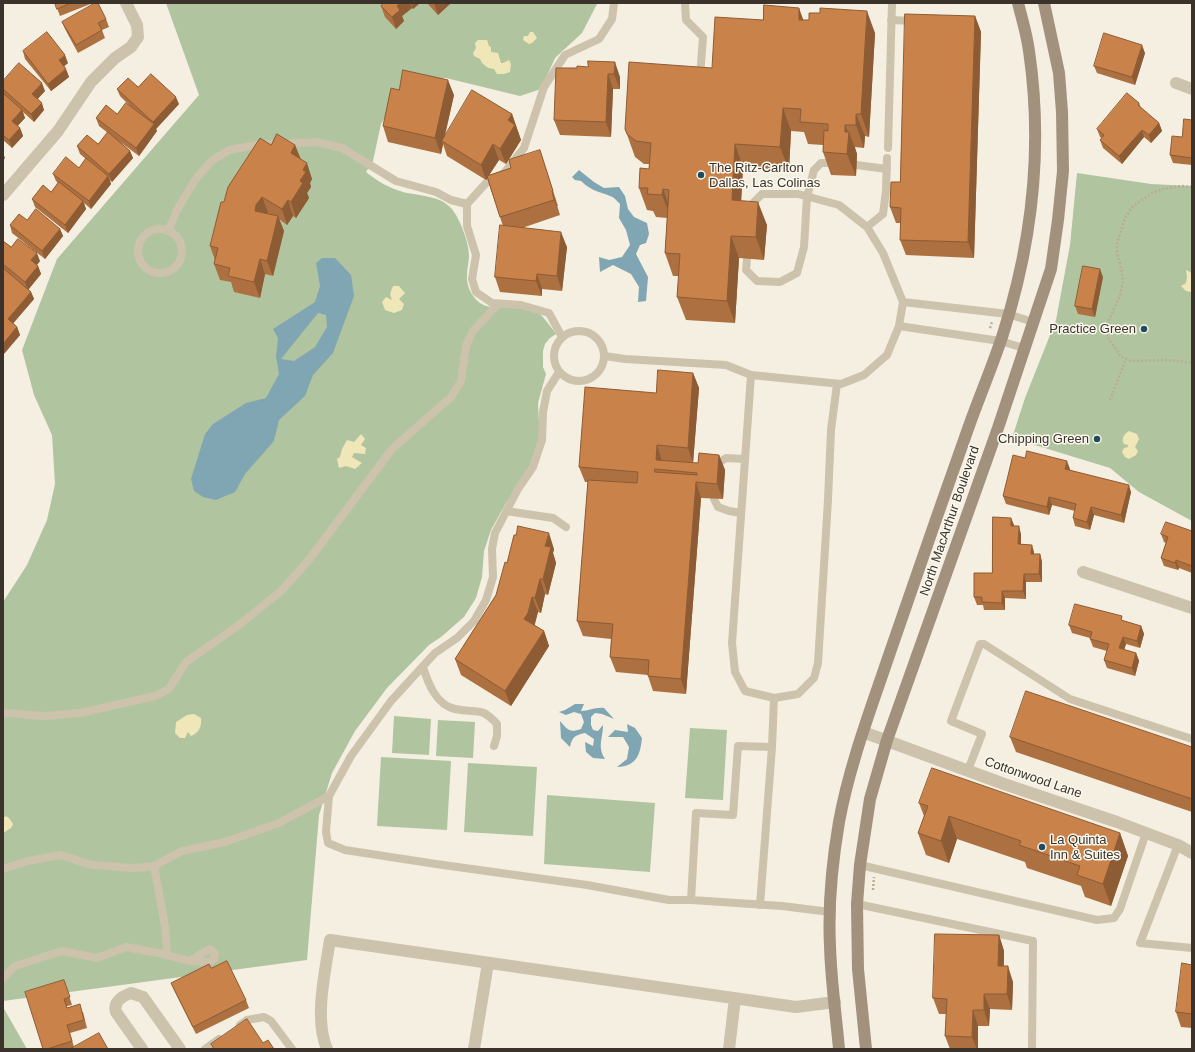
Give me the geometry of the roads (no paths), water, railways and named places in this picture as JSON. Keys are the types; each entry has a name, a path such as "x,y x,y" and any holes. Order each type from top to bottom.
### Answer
{"main road":[{"name":"North MacArthur Boulevard","path":"839,1049 830,948 830,912 832,879 839,823 853,761 969,424 1000,341 1021,266 1029,226 1035,170 1035,107 1029,49 1018,3"},
{"name":"North MacArthur Boulevard","path":"866,1049 858,969 857,904 860,865 870,800 887,740 995,436 1051,269 1063,171 1062,112 1059,73 1044,3"}],"street":[{"path":"3,195 58,131 91,82 115,58 131,47 138,38 137,25 126,3"},
{"path":"1176,83 1192,89"},
{"path":"1083,572 1192,608"},
{"name":"Cottonwood Lane","path":"863,732 1146,833 1178,845 1192,853"},
{"path":"327,1049 321,1026 321,1012 330,940 796,1007 835,1002"},
{"path":"474,1049 488,963"},
{"path":"142,1049 116,1012 115,1008 117,1002 122,996 132,993 143,997 180,1049"},
{"path":"729,1049 735,998"}],"lane":[{"path":"562,337 549,312 521,305 492,303 476,292 472,279 476,255 467,226 467,204 486,183 504,173 524,148 544,87 565,55 599,38 612,19 614,3"},
{"path":"685,3 686,20 703,37 700,82"},
{"path":"888,148 892,3"},
{"path":"891,20 919,21 924,25"},
{"path":"168,231 178,208 195,180 211,161 229,150 257,145 317,142 342,148 396,181 436,192 451,200 467,204"},
{"path":"867,227 886,214 887,158"},
{"path":"747,258 746,270 757,281 780,282 797,273 804,247 807,196 814,170 821,163 832,163"},
{"path":"856,165 887,168"},
{"path":"605,356 625,359 726,365 751,375 841,384 864,375 887,355 899,326 903,302 883,253 867,227 839,205 798,194 762,194 753,203 750,217"},
{"path":"158,229 168,231 175,235 181,244 182,252 180,261 171,270 164,273 153,272 143,264 139,258 138,251 141,240 150,232 158,229"},
{"path":"903,302 1008,314 1033,322"},
{"path":"3,714 44,716 80,713 155,696 169,689 186,662 239,625 281,591 308,561 392,449 452,397 461,381 466,346 473,331 498,304"},
{"path":"899,326 1000,341 1024,348"},
{"path":"577,331 586,332 594,335 600,341 604,348 605,356 604,364 600,371 588,380 580,382 565,377 559,372 554,358 554,350 562,337 569,333 577,331"},
{"path":"559,372 547,391 542,440 533,468 506,511 495,533 492,549 493,577 486,600 474,621 457,638 435,653 391,701 351,756 329,796 326,832 328,843 345,850 587,885 669,900 782,906 830,912"},
{"path":"751,375 732,643 735,672 745,691 774,698 798,694 814,678 818,663 831,430 837,384"},
{"path":"716,469 718,464 726,458 745,459"},
{"path":"714,499 718,507 741,513"},
{"path":"506,511 553,518 566,528"},
{"path":"968,770 982,734 951,720 980,644 984,644 1070,699 1192,739"},
{"path":"423,667 428,683 443,703 454,709 481,711 491,717 497,724 497,736 494,746"},
{"path":"760,905 772,747 774,698"},
{"path":"691,900 696,813 733,815 738,746 772,747"},
{"path":"3,869 28,861 60,855 92,865 134,868 154,866 182,851 225,842 279,823 329,796"},
{"path":"860,865 1097,920 1114,918 1120,909 1146,833"},
{"path":"1178,845 1140,943 1192,948"},
{"path":"154,866 165,926 167,948 163,954"},
{"path":"857,904 1033,941 1032,1049"},
{"path":"3,978 15,966 62,951 97,958 126,946 191,960"},
{"path":"205,1049 247,1020 264,1017 271,1021 292,1049"}],"water":[{"path":"579,170 604,188 619,187 625,196 628,209 634,217 647,223 649,234 646,243 640,245 636,254 648,277 646,301 638,302 639,287 631,274 613,265 600,272 599,257 609,260 622,257 630,245 626,230 619,218 620,204 615,199 591,189 581,181 575,180 572,177"},
{"path":"322,258 335,258 351,275 354,296 333,353 313,375 305,396 279,420 274,441 245,474 235,492 216,500 203,497 194,491 191,479 205,434 213,424 246,403 266,398 279,374 276,356 278,338 273,329 315,302 320,286 316,263","holes":["318,313 326,315 327,327 315,347 294,361 281,359"]},
{"path":"575,704 584,704 581,711 604,708 614,719 595,713 591,717 591,725 593,730 598,731 603,725 601,750 605,759 593,758 586,752 585,742 593,746 594,739 585,733 574,737 570,747 561,738 560,721 567,729 571,731 581,729 584,722 581,714 574,712 566,715 559,712"},
{"path":"627,724 635,728 642,738 640,750 633,762 617,767 627,759 629,747 623,737 608,737 615,730 628,732"}],"place":[{"name":"The Ritz-Carlton Dallas, Las Colinas","path":"701,175"},
{"name":"Practice Green","path":"1144,329"},
{"name":"Chipping Green","path":"1097,439"},
{"name":"La Quinta Inn & Suites","path":"1042,847"}]}
